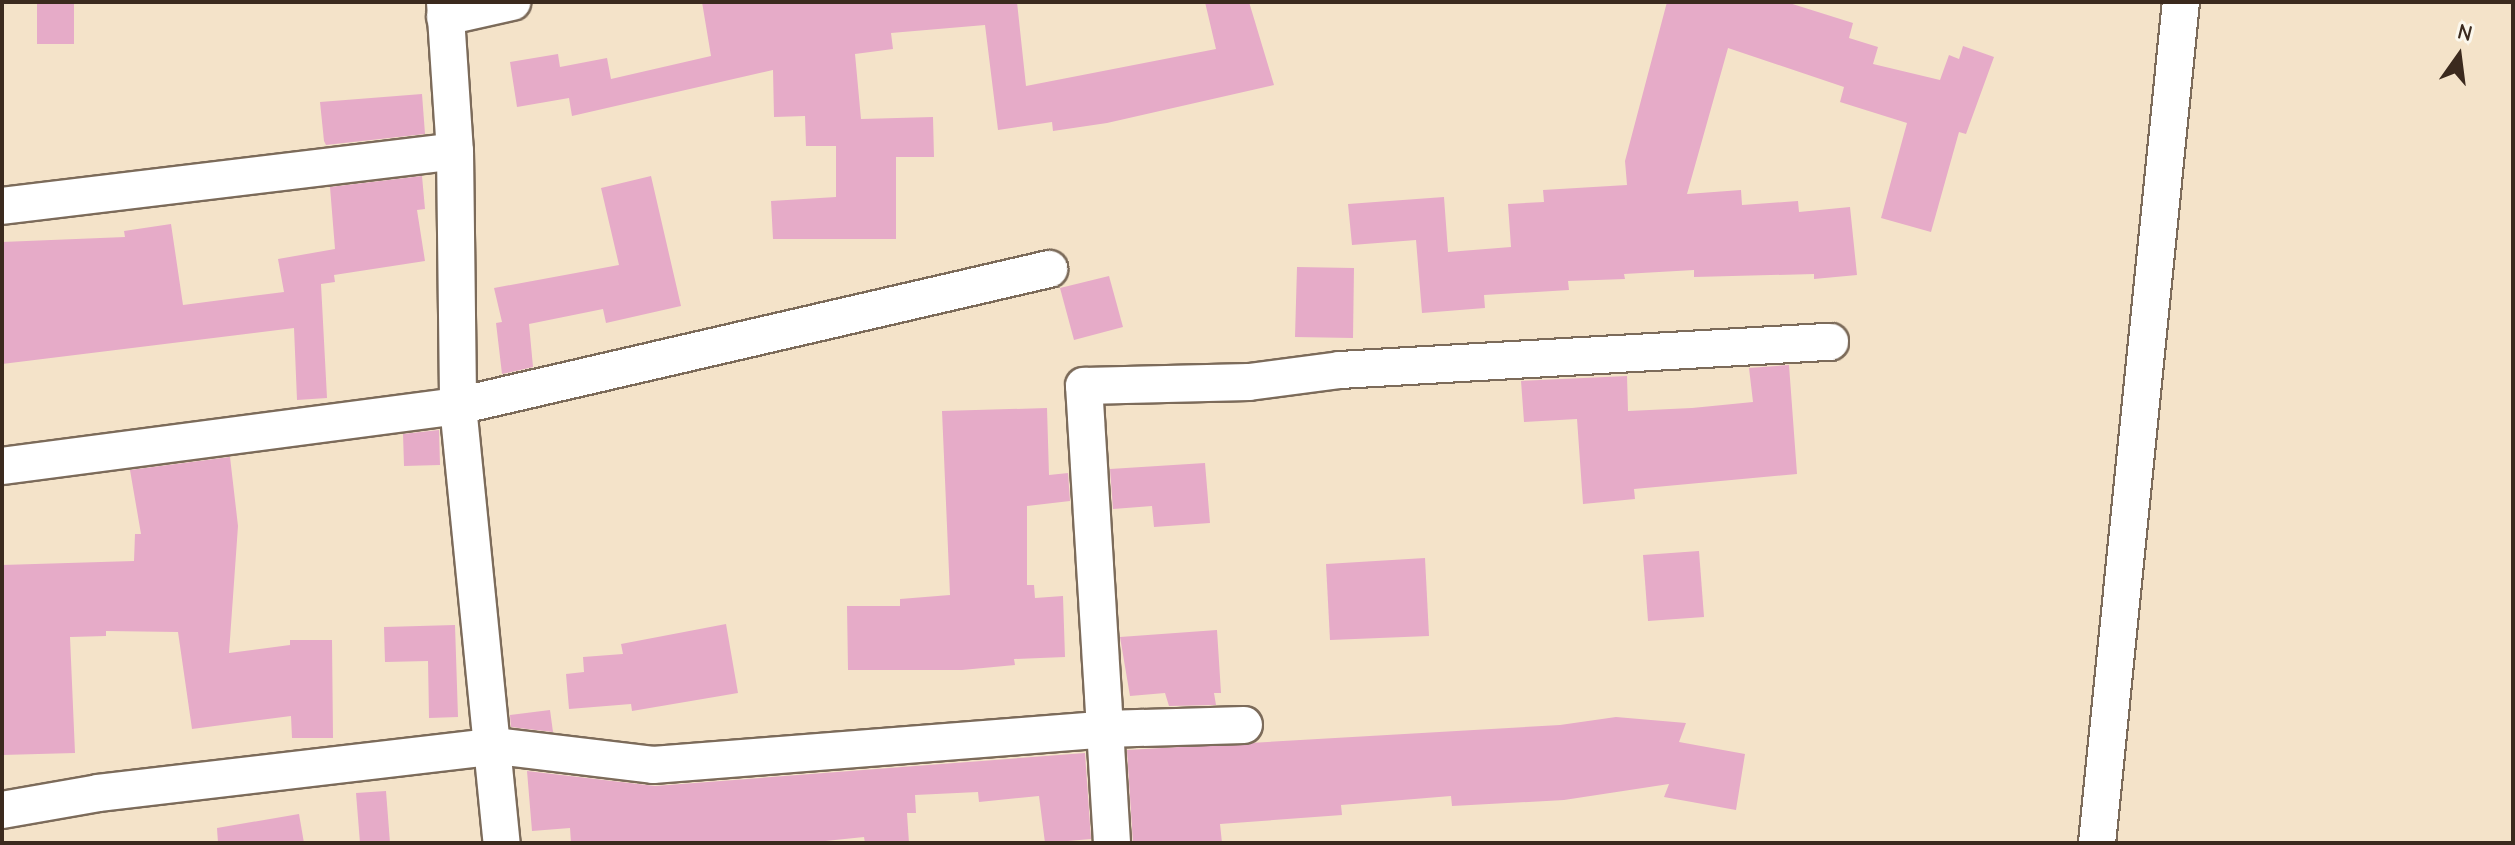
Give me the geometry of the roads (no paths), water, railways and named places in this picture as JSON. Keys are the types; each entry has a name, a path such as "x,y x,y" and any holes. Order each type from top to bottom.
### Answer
{"street":[{"path":"502,843 496,746 458,406 455,151 445,10 512,2"},
{"path":"2097,843 2181,2"},
{"path":"2,206 455,151"},
{"path":"2,466 458,406 1049,269"},
{"path":"1112,843 1084,386 1249,382 1340,370 1830,342"},
{"path":"2,810 98,793 496,746 653,765 1106,729 1244,725"}]}
